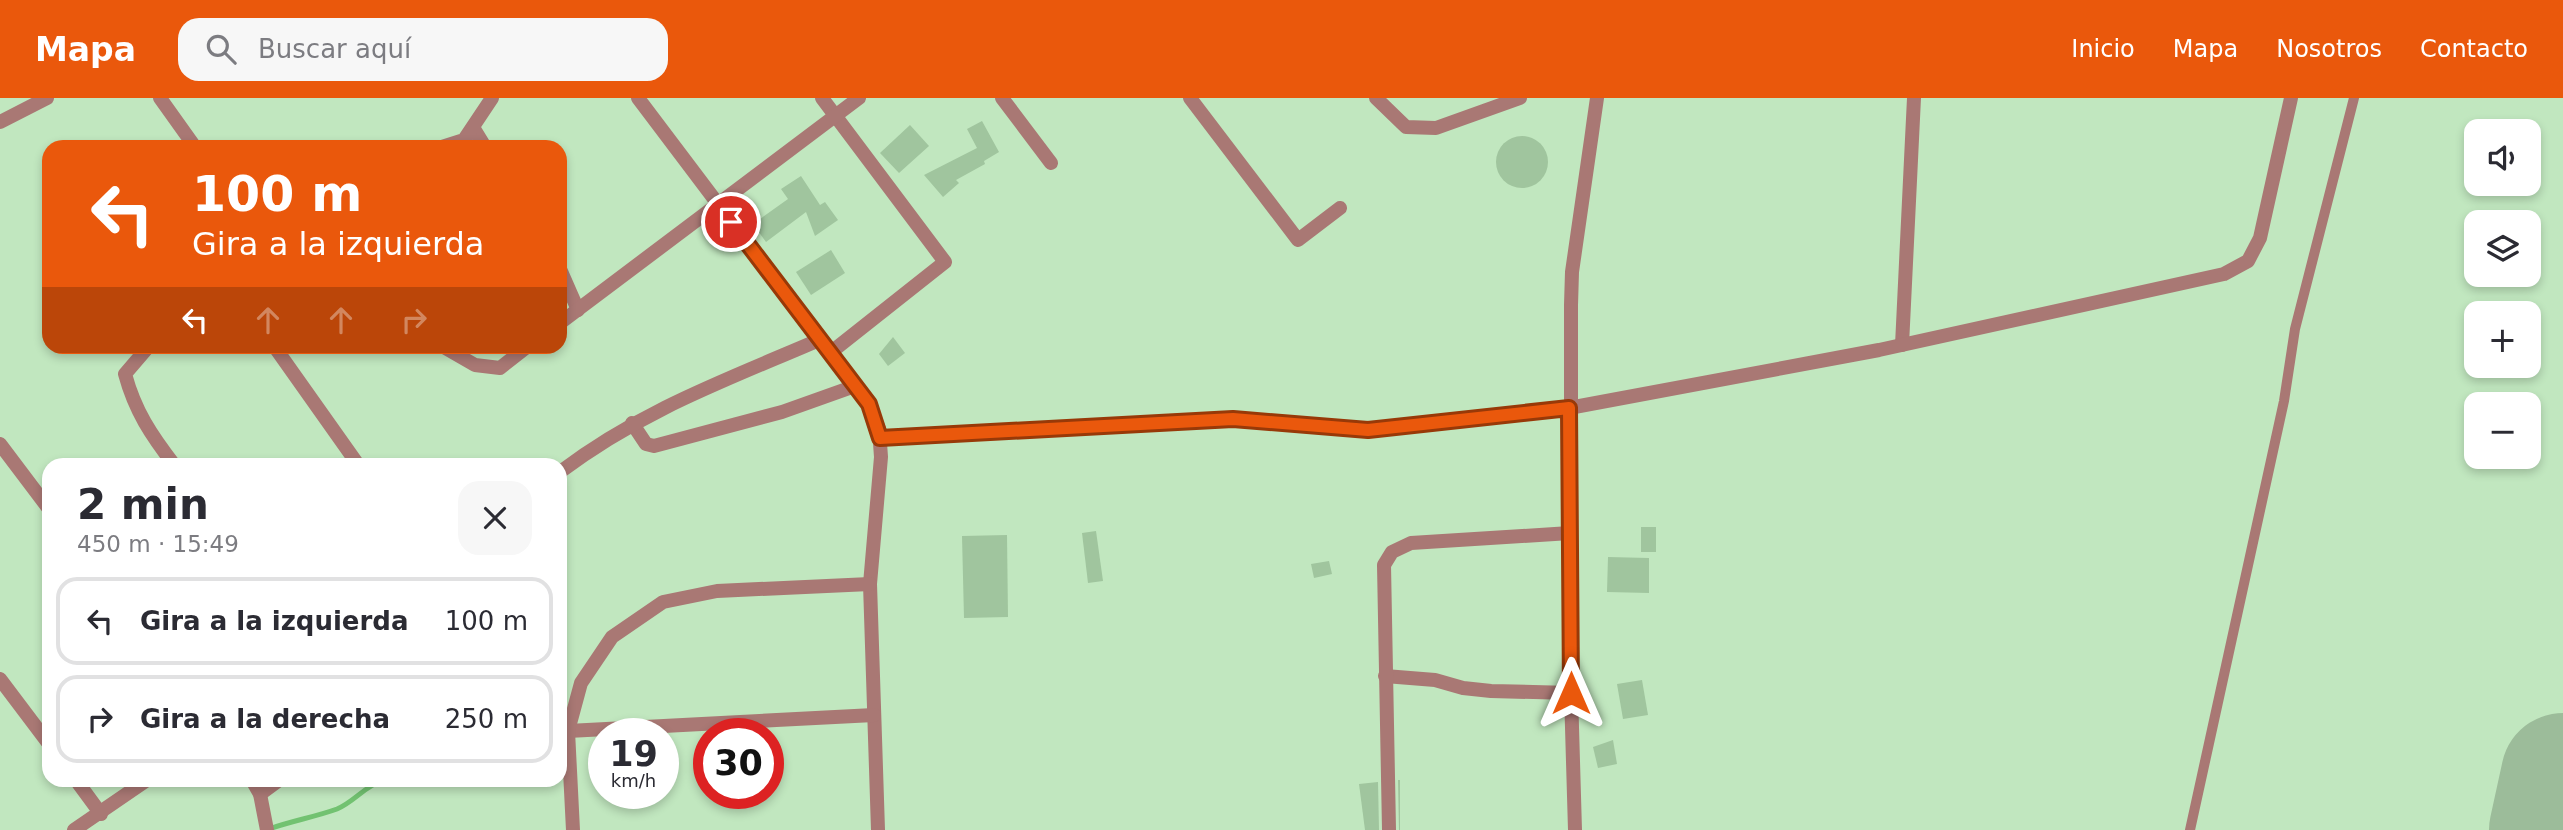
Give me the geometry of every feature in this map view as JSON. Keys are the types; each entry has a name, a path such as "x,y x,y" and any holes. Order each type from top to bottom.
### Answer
{"street":[{"path":"0,122 47,98"},
{"path":"160,98 190,140"},
{"path":"464,140 474,129 492,98"},
{"path":"638,98 869,404 880,438 870,584 878,830"},
{"path":"822,98 945,262 830,353"},
{"path":"567,318 716,202 859,98"},
{"path":"1002,98 1051,163"},
{"path":"1190,98 1298,240 1340,208"},
{"path":"1376,98 1406,127 1436,128 1520,98"},
{"path":"1576,830 1571,693 1569,408 1572,272 1597,98"},
{"path":"1902,345 1914,98"},
{"path":"880,438 1233,419 1368,430 1569,408 1902,345 2224,274 2248,261 2260,238 2291,98"},
{"path":"474,129 481,140"},
{"path":"567,285 578,310"},
{"path":"567,467 603,440 632,423 819,340"},
{"path":"142,354 125,374 133,404 144,426 169,458"},
{"path":"280,354 353,458"},
{"path":"456,354 475,365 500,368 518,354"},
{"path":"632,423 646,444 654,446 782,412 855,386"},
{"path":"0,444 42,500"},
{"path":"1389,830 1384,565 1392,552 1411,543 1570,533"},
{"path":"573,830 568,731 581,683 612,637 663,602 717,591 870,584"},
{"path":"1385,676 1436,680 1463,688 1491,691 1571,693"},
{"path":"0,679 42,735"},
{"path":"568,731 874,715"},
{"path":"81,787 102,814"},
{"path":"75,830 138,787"},
{"path":"256,787 260,794 267,830"},
{"path":"260,794 270,787"}],"lane":[{"path":"2190,830 2284,401 2295,329 2354,98"}],"building":[{"path":"982,121 999,152 984,161 985,164 956,180 959,183 943,197 924,175 977,148 967,129"},
{"path":"910,125 929,146 899,173 880,153"},
{"path":"1522,136 1541,143 1548,162 1541,181 1522,188 1503,181 1496,162 1503,143"},
{"path":"801,176 820,205 825,202 838,220 815,236 806,212 766,242 753,224 788,199 781,189"},
{"path":"831,250 845,273 811,295 796,272"},
{"path":"893,337 905,353 888,366 879,354"},
{"path":"1641,527 1656,527 1656,552 1641,552"},
{"path":"1096,531 1103,581 1088,583 1082,533"},
{"path":"1007,535 1008,617 964,618 962,536"},
{"path":"1608,557 1649,558 1649,593 1607,592"},
{"path":"1329,561 1332,574 1314,578 1311,564"},
{"path":"1642,680 1648,715 1623,719 1617,684"},
{"path":"1613,740 1617,764 1598,768 1593,747"},
{"path":"1400,780 1400,830 1399,830"},
{"path":"1378,782 1379,830 1365,830 1359,784"}],"waterway":[{"path":"269,829 337,809 370,787"}],"runway":[{"path":"2551,830 2563,775"}],"route":[{"path":"731,222 869,404 880,438 1233,419 1368,430 1569,408 1572,470 1571,693"}]}
